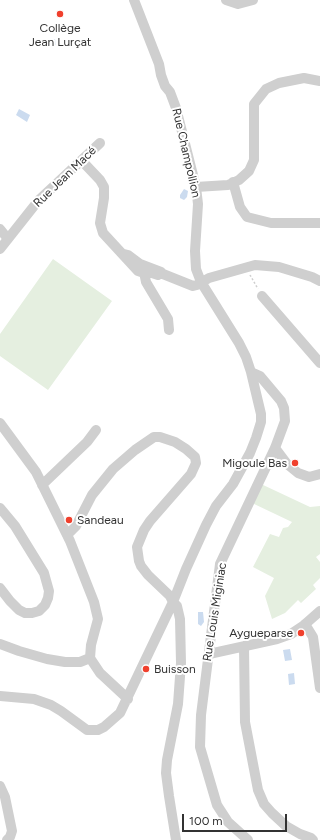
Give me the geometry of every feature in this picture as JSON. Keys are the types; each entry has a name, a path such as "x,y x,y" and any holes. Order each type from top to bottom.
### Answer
{"street":[{"name":"Rue Champollion","path":"0,696 26,698 47,703 61,710 84,728 92,731 104,727 114,719 124,707 128,699 173,602 206,525 216,506 233,484 256,438 261,422 261,414 251,372 239,343 201,282 196,269 195,251 198,204 196,187 176,108 170,92 165,86 160,75 159,64 134,0"},
{"path":"226,0 238,4 253,0"},
{"path":"196,187 228,185 239,180 249,171 254,160 254,104 266,89 279,83 304,78 320,81"},
{"name":"Rue Jean Macé","path":"0,249 38,201 100,143"},
{"path":"82,161 100,180 104,187 104,198 100,223 103,233 124,254 133,266 163,274 193,286 209,278 255,265 279,267 320,281"},
{"path":"233,182 240,207 247,217 271,223 320,223"},
{"path":"0,229 8,239"},
{"path":"143,269 146,282 168,319 169,330"},
{"path":"262,296 320,363"},
{"name":"Rue Louis Miginiac","path":"248,840 228,822 217,805 200,747 201,715 220,564 275,448 285,421 282,404 260,376 251,372"},
{"path":"0,423 36,472 67,535 94,602 98,619 91,645 90,658 100,673 128,699"},
{"path":"42,484 87,442 96,430"},
{"path":"67,535 76,526 92,495 113,469 140,446 154,437 160,437 175,442 186,449 194,457 196,463 191,474 150,521 144,530 137,547 138,561 148,575 170,596 177,606 180,619 181,663 178,704 167,760 166,773 168,796 176,840"},
{"path":"275,448 287,464 298,473 309,477 320,474"},
{"path":"0,508 15,526 44,573 49,591 45,605 39,611 25,613 19,610 0,588"},
{"path":"208,654 278,639 291,634 320,611"},
{"path":"305,624 313,637 320,688"},
{"path":"0,644 47,659 66,662 80,662 90,658"},
{"path":"244,646 245,722 258,790 264,804 286,826 300,834 315,838"},
{"path":"0,786 5,798 11,823 11,834 7,840"}],"path":[{"path":"247,267 251,278 262,296"}],"green space":[{"path":"53,259 112,301 48,390 0,356 0,334"},
{"path":"261,484 310,507 320,506 320,554 316,557 320,562 320,578 313,585 316,589 301,603 298,600 285,613 272,619 265,596 274,578 253,567 270,534 279,537 283,528 288,527 292,522 252,503"}],"water":[{"path":"55,39 56,45 45,46 44,40"},
{"path":"19,109 30,115 27,122 16,115"},
{"path":"184,189 188,191 187,197 184,200 180,198 180,195"},
{"path":"198,612 203,612 204,622 201,626 198,624"},
{"path":"290,649 292,660 285,661 283,650"},
{"path":"294,673 295,684 289,685 288,674"}],"place":[{"name":"Collège Jean Lurçat","path":"60,14"},
{"name":"Migoule Bas","path":"295,463"},
{"name":"Sandeau","path":"69,520"},
{"name":"Aygueparse","path":"301,633"},
{"name":"Buisson","path":"146,669"}]}
